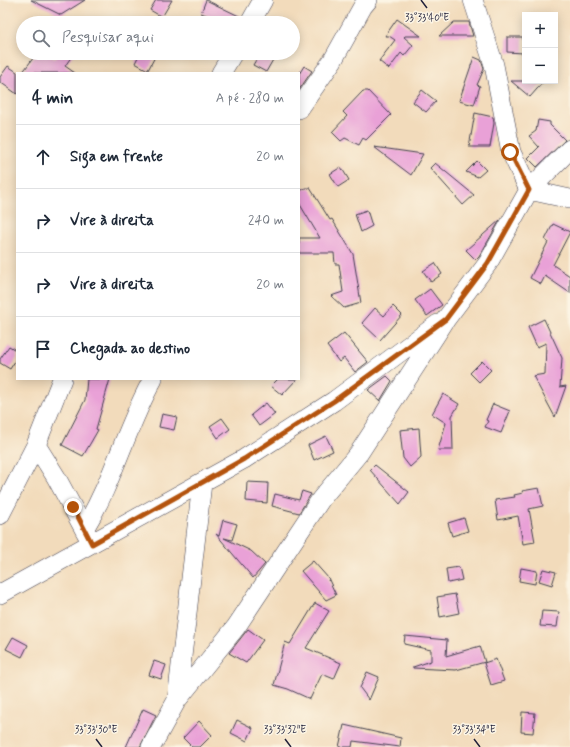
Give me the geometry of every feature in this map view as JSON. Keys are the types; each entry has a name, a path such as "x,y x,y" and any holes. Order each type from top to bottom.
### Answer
{"street":[{"path":"254,16 263,0"},
{"path":"300,107 333,60 363,6 368,0"},
{"path":"473,0 494,65 510,152 529,190"},
{"path":"222,72 229,60"},
{"path":"150,747 177,700 236,627 321,499 359,453 446,319 488,263 529,190 570,149"},
{"path":"529,190 570,199"},
{"path":"0,594 88,536 202,483 244,459 334,401 446,319"},
{"path":"0,515 36,445 62,380"},
{"path":"88,536 94,512 139,404 152,380"},
{"path":"36,445 56,477 88,536"},
{"path":"177,700 202,483"}],"building":[{"path":"31,0 85,0 61,15"},
{"path":"156,0 172,0 163,16 150,10"},
{"path":"206,0 239,16 208,16 201,13"},
{"path":"397,19 421,36 404,37 413,45 404,56 401,53 389,69 379,61 395,40 389,36 385,36"},
{"path":"454,22 469,22 473,36 439,36"},
{"path":"507,37 522,37 522,53 507,52"},
{"path":"474,57 481,60 484,69 477,85 480,86 474,105 459,101"},
{"path":"32,60 69,60 65,66 74,72 23,72"},
{"path":"136,60 153,60 148,70 135,63"},
{"path":"256,60 273,60 266,72 253,65"},
{"path":"8,66 17,72 16,93 0,82 0,77"},
{"path":"304,66 312,71 300,89 300,72"},
{"path":"511,81 522,81 522,84 541,84 530,97"},
{"path":"422,90 436,101 426,112 413,102"},
{"path":"363,91 368,91 391,115 366,140 363,138 359,145 345,138 341,141 332,132 347,116 343,112"},
{"path":"475,113 493,117 494,123 490,147 469,147"},
{"path":"538,120 550,122 550,125 565,140 537,167 528,158 539,147 529,136 536,131"},
{"path":"374,147 423,154 411,175"},
{"path":"477,161 486,170 478,177 466,172"},
{"path":"435,163 474,195 463,205 430,168"},
{"path":"341,167 349,180 338,187 330,174"},
{"path":"305,188 310,188 330,220 332,219 353,254 361,303 344,308 331,296 343,292 339,264 335,264 334,253 300,253 300,238 320,238 300,205 300,191"},
{"path":"367,210 372,226 361,232 355,214"},
{"path":"500,220 479,257 476,260 466,250"},
{"path":"553,224 570,232 553,265 570,276 570,293 545,276 541,284 530,278 548,242 545,240"},
{"path":"435,263 442,274 431,282 423,271"},
{"path":"430,289 442,305 427,316 415,300"},
{"path":"393,306 402,315 380,340 362,323 375,308 384,316"},
{"path":"544,319 562,358 560,387 566,386 555,417 533,376 545,374 546,343 537,347 528,327"},
{"path":"344,333 368,362 355,372 344,358 339,362 327,346"},
{"path":"9,346 16,350 16,360 10,369 0,363 0,359"},
{"path":"482,361 491,370 479,382 470,373"},
{"path":"387,376 392,381 380,401 368,390"},
{"path":"87,380 110,380 96,429 98,430 83,456 62,445 85,400"},
{"path":"277,380 296,380 282,395 271,386"},
{"path":"443,394 459,404 452,416 453,450 438,450 446,423 432,414"},
{"path":"266,403 275,414 259,426 251,415"},
{"path":"493,404 510,411 501,433 485,427 488,421 486,420"},
{"path":"162,414 177,417 174,430 159,427"},
{"path":"222,418 230,429 218,438 210,426"},
{"path":"419,428 421,457 410,467 403,458 400,430"},
{"path":"326,436 333,451 314,460 308,445"},
{"path":"375,465 409,492 400,504 370,470"},
{"path":"247,482 268,483 267,503 246,501"},
{"path":"539,488 543,506 529,509 535,542 523,544 518,516 498,520 495,500 515,497 514,495 523,493 522,491"},
{"path":"302,491 311,494 299,513 272,506 275,494 299,500"},
{"path":"464,518 468,531 452,536 448,523"},
{"path":"223,520 237,524 232,540 224,538 251,551 265,564 253,578 216,534 219,536"},
{"path":"313,561 329,579 328,581 329,580 336,595 326,600 301,571"},
{"path":"459,567 462,580 448,583 446,569"},
{"path":"521,568 537,571 535,584 519,581"},
{"path":"543,569 556,572 552,585 539,581"},
{"path":"455,594 459,613 440,617 437,597"},
{"path":"315,603 329,611 306,648 341,663 334,679 322,674 310,699 288,689 274,685 285,642 290,644"},
{"path":"542,611 559,612 557,627 540,626"},
{"path":"248,629 263,640 246,663 229,653"},
{"path":"405,636 447,640 446,656 480,646 485,662 456,670 413,668 431,661 431,650 404,644"},
{"path":"13,637 28,645 22,657 6,649"},
{"path":"496,659 504,681 491,685 484,663"},
{"path":"154,661 166,665 161,679 149,675"},
{"path":"367,672 379,677 369,700 360,688"},
{"path":"143,709 156,715 140,747 126,747"},
{"path":"522,712 535,713 533,733 521,732"},
{"path":"237,720 253,728 247,741 231,733"},
{"path":"199,721 212,735 200,747 192,747 183,738"},
{"path":"344,725 401,738 400,747 353,741 352,747 339,747"}],"route":[{"path":"73,507 92,544 244,459 334,401 446,319 488,263 503,239 529,190 510,152"}]}
